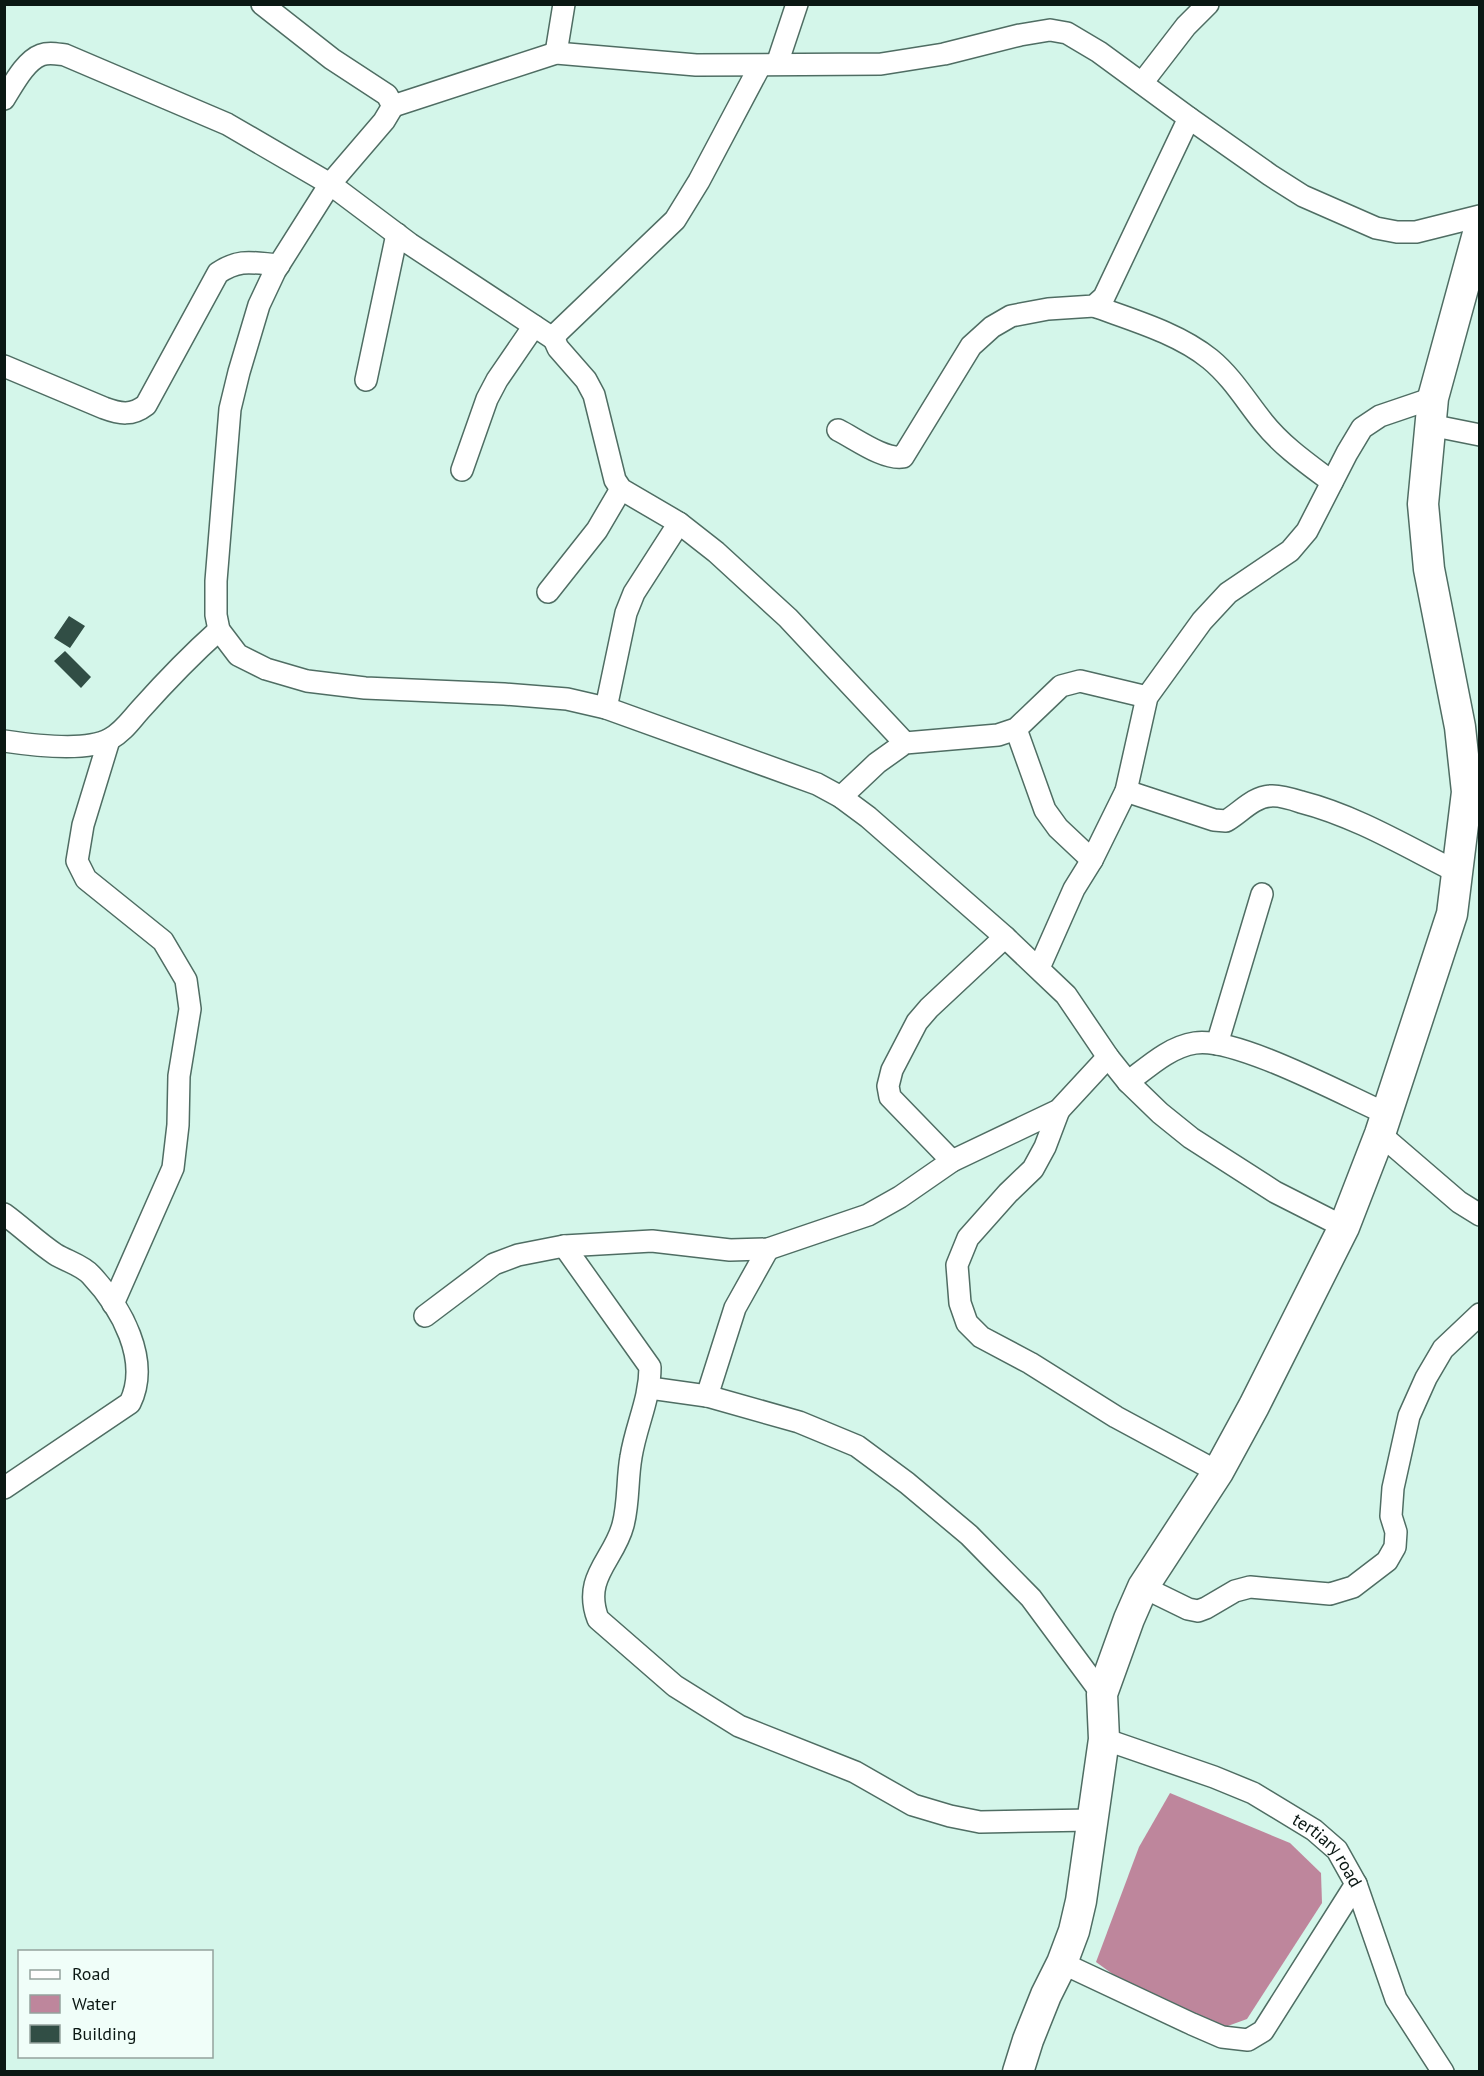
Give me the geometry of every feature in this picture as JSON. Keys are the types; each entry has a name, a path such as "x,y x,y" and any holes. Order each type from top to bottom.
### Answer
{"street":[{"path":"262,4 332,59 387,95 393,106"},
{"path":"556,53 564,4"},
{"path":"554,339 558,332 675,220 768,65 796,4"},
{"path":"1142,83 1186,26 1209,4"},
{"path":"1344,1227 1275,1192 1191,1138 1160,1113 1128,1082 1108,1058 1066,995 1039,968 868,817 841,797 817,784 606,708 567,699 365,688 307,681 266,669 238,655 219,630 216,615 216,581 230,409 259,305 279,265 330,184 384,121 393,106 556,53 696,65 881,64 944,54 1050,30 1067,33 1091,47 1303,196 1376,228 1397,232 1416,232 1479,216"},
{"path":"4,99 23,72 39,56 51,53 65,55 227,124 330,184 397,234 554,339 558,348 586,380 594,396 615,480 621,489 679,523 716,552 788,618 905,743"},
{"path":"1094,306 1104,297 1189,118"},
{"path":"1018,2072 1028,2040 1074,1931 1081,1901 1104,1739 1102,1694 1129,1619 1143,1587 1218,1472 1254,1406 1344,1227 1384,1124 1452,914 1467,792 1470,723 1429,569 1423,504 1432,412 1479,225"},
{"path":"366,380 397,234"},
{"path":"4,366 119,414 136,413 146,405 218,273 231,264 242,262 279,265"},
{"path":"838,430 884,455 895,458 903,457 971,346 992,327 1011,316 1048,309 1094,306 1182,341 1210,358 1235,385 1273,434 1299,458 1332,482"},
{"path":"462,470 487,399 497,380 534,326"},
{"path":"1039,968 1074,889 1092,860 1126,791 1148,697 1202,621 1228,593 1290,551 1302,538 1362,428 1380,416 1432,412 1479,435"},
{"path":"548,592 597,530 621,489"},
{"path":"606,708 626,613 634,593 679,523"},
{"path":"4,741 53,746 84,745 109,740 125,728 193,654 219,630"},
{"path":"841,797 877,763 905,743 998,735 1016,729 1061,686 1080,681 1148,697"},
{"path":"1016,729 1045,810 1058,828 1092,860"},
{"path":"109,740 83,825 77,861 86,879 163,941 186,980 190,1009 179,1076 178,1125 173,1168 113,1304"},
{"path":"1126,791 1214,820 1226,821 1256,800 1270,796 1290,798 1347,818 1457,872"},
{"path":"1217,1044 1262,894"},
{"path":"952,1161 890,1097 888,1086 892,1070 917,1022 928,1008 1005,937"},
{"path":"1128,1082 1180,1046 1197,1042 1217,1044 1278,1064 1384,1124 1460,1202 1479,1215"},
{"path":"425,1316 494,1264 518,1255 564,1246 652,1241 730,1250 768,1249 868,1215 900,1197 952,1161 1059,1110 1108,1058"},
{"path":"1059,1110 1045,1147 1033,1169 1008,1192 968,1238 957,1265 960,1303 967,1323 981,1337 1030,1363 1116,1417 1218,1472"},
{"path":"4,1215 56,1254 89,1273 127,1326 136,1359 137,1379 130,1403 4,1488"},
{"path":"564,1246 650,1367 650,1388 631,1457 623,1526 605,1560 593,1592 593,1606 598,1619 675,1686 730,1721 855,1772 913,1804 950,1816 980,1822 1092,1820"},
{"path":"707,1396 735,1308 768,1249"},
{"path":"1143,1587 1188,1609 1198,1611 1235,1591 1250,1587 1330,1594 1353,1587 1381,1566 1387,1561 1395,1547 1396,1532 1391,1516 1393,1488 1409,1416 1426,1378 1443,1349 1479,1314"},
{"path":"650,1388 707,1396 799,1422 857,1446 887,1467 969,1535 1030,1598 1102,1694"},
{"name":"tertiary road","path":"1104,1739 1253,1793 1314,1830 1336,1850 1356,1884 1396,1999 1443,2072"},
{"path":"1062,1963 1222,2037 1248,2040 1263,2031 1356,1884"}],"water":[{"path":"1170,1793 1290,1843 1321,1873 1322,1903 1247,2019 1225,2027 1129,1986 1096,1962 1139,1847"}],"building":[{"path":"69,616 85,626 70,648 54,638"},
{"path":"65,651 91,677 81,688 54,661"}]}
